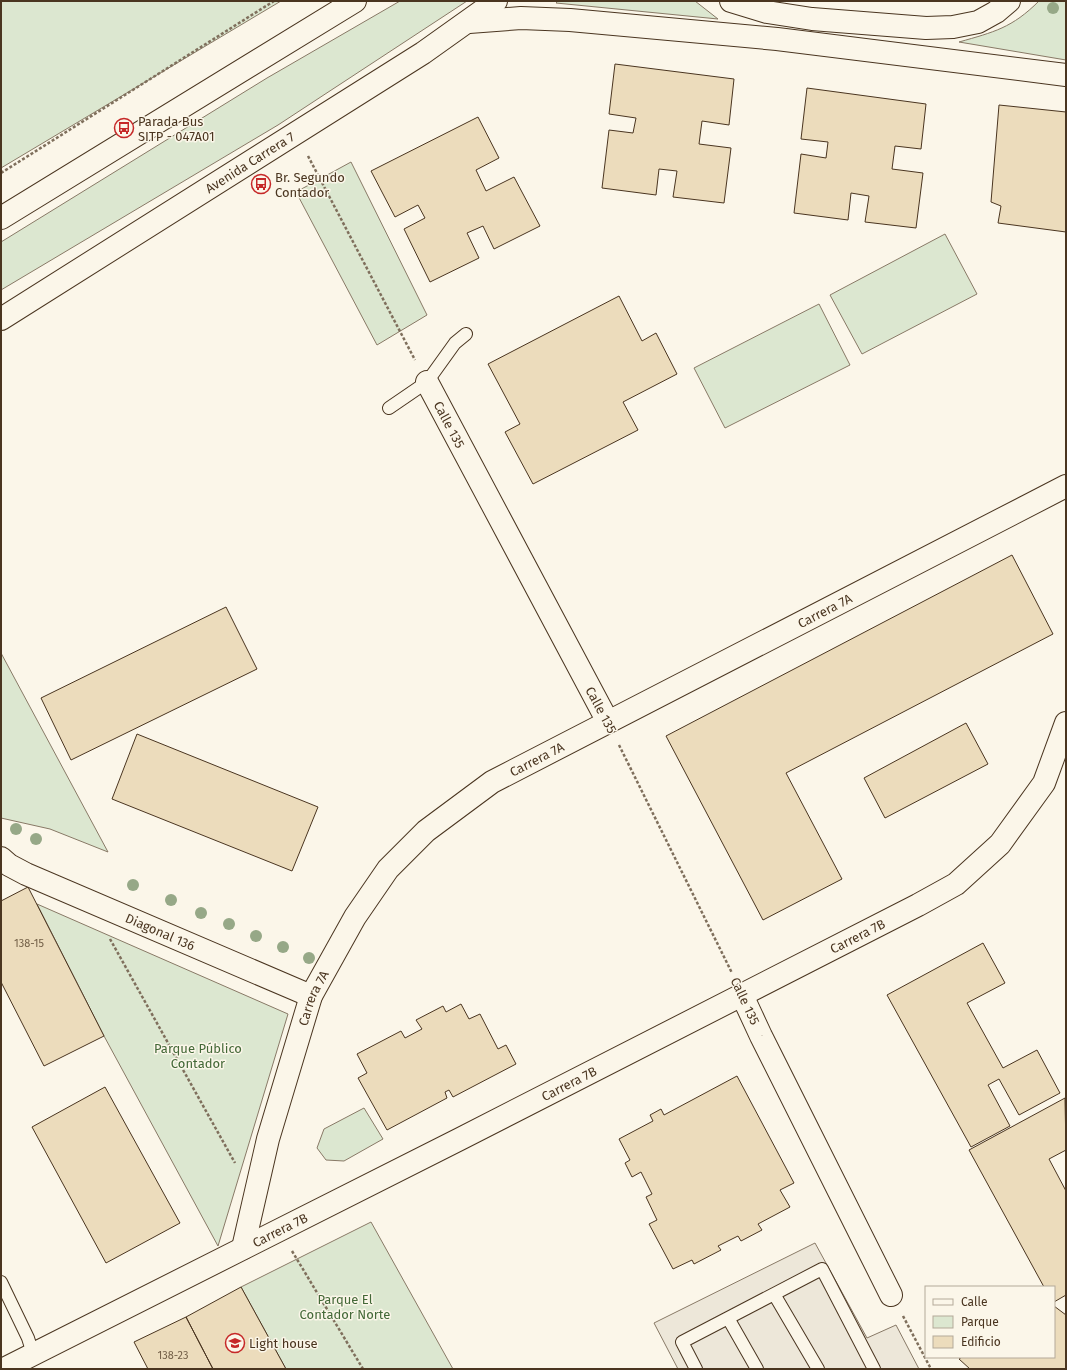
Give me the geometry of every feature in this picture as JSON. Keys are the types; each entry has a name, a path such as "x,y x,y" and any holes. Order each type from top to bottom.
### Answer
{"street":[{"path":"1,218 355,1"},
{"name":"Avenida Carrera 7","path":"1,319 294,135 469,22 496,1"},
{"path":"731,1 767,12 812,19 926,28 953,27 978,22 996,12 1009,1"},
{"path":"469,22 521,18 570,20 777,39 1066,75"},
{"name":"Calle 135","path":"426,382 608,722"},
{"name":"Carrera 7A","path":"243,1248 268,1139 311,996 355,917 384,875 426,831 492,782 1066,486"},
{"name":"Carrera 7B","path":"4,1369 742,995 956,884 1000,844 1044,783 1066,723"},
{"name":"Diagonal 136","path":"4,864 311,996"},
{"name":"Calle 135","path":"742,995 761,1036 891,1295"}],"lane":[{"path":"390,408 426,382 455,342 466,334"},
{"path":"696,1369 682,1342 822,1269 874,1369"},
{"path":"1,1282 28,1338 33,1354"},
{"path":"774,1294 818,1369"},
{"path":"728,1318 757,1369"}],"path":[{"path":"1,174 274,1"},
{"path":"294,135 315,168 426,382"},
{"name":"Calle 135","path":"608,722 742,995"},
{"path":"108,934 254,1197"},
{"path":"280,1230 296,1260 363,1369"},
{"path":"891,1295 925,1358"},
{"path":"925,1358 931,1369"}],"green space":[{"path":"1,1 281,1 1,168"},
{"path":"400,1 467,1 278,125 1,290 1,242 267,78"},
{"path":"558,1 695,1 718,19 556,3"},
{"path":"1039,1 1066,1 1066,60 959,42 1002,28 1020,17"},
{"path":"351,162 427,315 377,345 296,192"},
{"path":"945,234 977,294 862,354 830,295"},
{"path":"819,304 850,365 725,428 694,368"},
{"path":"1,653 108,852 50,829 1,818"},
{"name":"Parque Público Contador","path":"37,904 288,1014 218,1246 104,1036"},
{"path":"364,1108 383,1139 344,1161 326,1160 317,1148 324,1129"},
{"name":"Parque El Contador Norte","path":"371,1222 453,1369 286,1369 241,1287"}],"shaded area":[{"path":"815,1243 867,1338 896,1325 919,1369 678,1369 654,1323"}],"building":[{"path":"615,64 734,79 729,125 702,121 699,144 731,148 724,203 673,197 677,171 659,169 656,195 602,188 609,130 633,133 636,118 609,114"},
{"path":"807,88 926,104 921,149 895,146 892,169 923,173 916,228 865,222 869,196 851,193 848,220 794,213 801,154 826,158 828,142 801,139"},
{"path":"999,105 1066,112 1066,232 998,223 1001,206 991,202"},
{"path":"478,117 499,158 476,170 486,191 514,177 540,226 494,249 483,226 467,233 479,258 430,282 404,229 425,218 418,205 395,217 371,171"},
{"path":"619,296 642,341 656,333 677,374 623,402 638,430 533,484 505,432 520,424 488,364"},
{"path":"1012,555 1053,634 786,773 842,879 763,920 666,736"},
{"path":"226,607 257,669 71,760 41,698"},
{"path":"966,723 988,764 885,818 864,778"},
{"path":"137,734 318,807 292,871 112,799"},
{"path":"28,887 104,1036 44,1066 1,982 1,901"},
{"path":"983,943 1005,983 967,1003 1003,1068 1037,1050 1060,1093 1019,1115 999,1079 988,1085 1010,1126 971,1147 887,995"},
{"path":"461,1004 469,1019 480,1014 498,1049 506,1045 516,1064 453,1097 449,1090 445,1092 447,1098 387,1130 358,1078 367,1073 357,1054 401,1031 405,1038 422,1029 416,1020 443,1006 446,1012"},
{"path":"737,1076 794,1183 780,1190 790,1207 758,1224 762,1230 741,1241 738,1236 718,1246 721,1250 694,1264 692,1260 673,1269 649,1224 657,1220 646,1197 652,1194 641,1172 632,1177 625,1163 630,1160 619,1139 653,1121 650,1115 661,1109 664,1115"},
{"path":"105,1087 180,1223 106,1263 32,1127"},
{"path":"1065,1098 1066,1150 1049,1159 1066,1191 1066,1295 1055,1301 1055,1286 1043,1286 969,1150"},
{"name":"Light house","path":"241,1287 286,1369 213,1369 186,1317"},
{"path":"1055,1307 1066,1315 1066,1369 970,1369 959,1359 1055,1358"},
{"path":"186,1317 213,1369 148,1369 134,1342"}],"place":[{"name":"Parada Bus SITP - 047A01","path":"124,128"},
{"name":"Br. Segundo Contador","path":"261,184"},
{"name":"Light house","path":"235,1343"}]}
